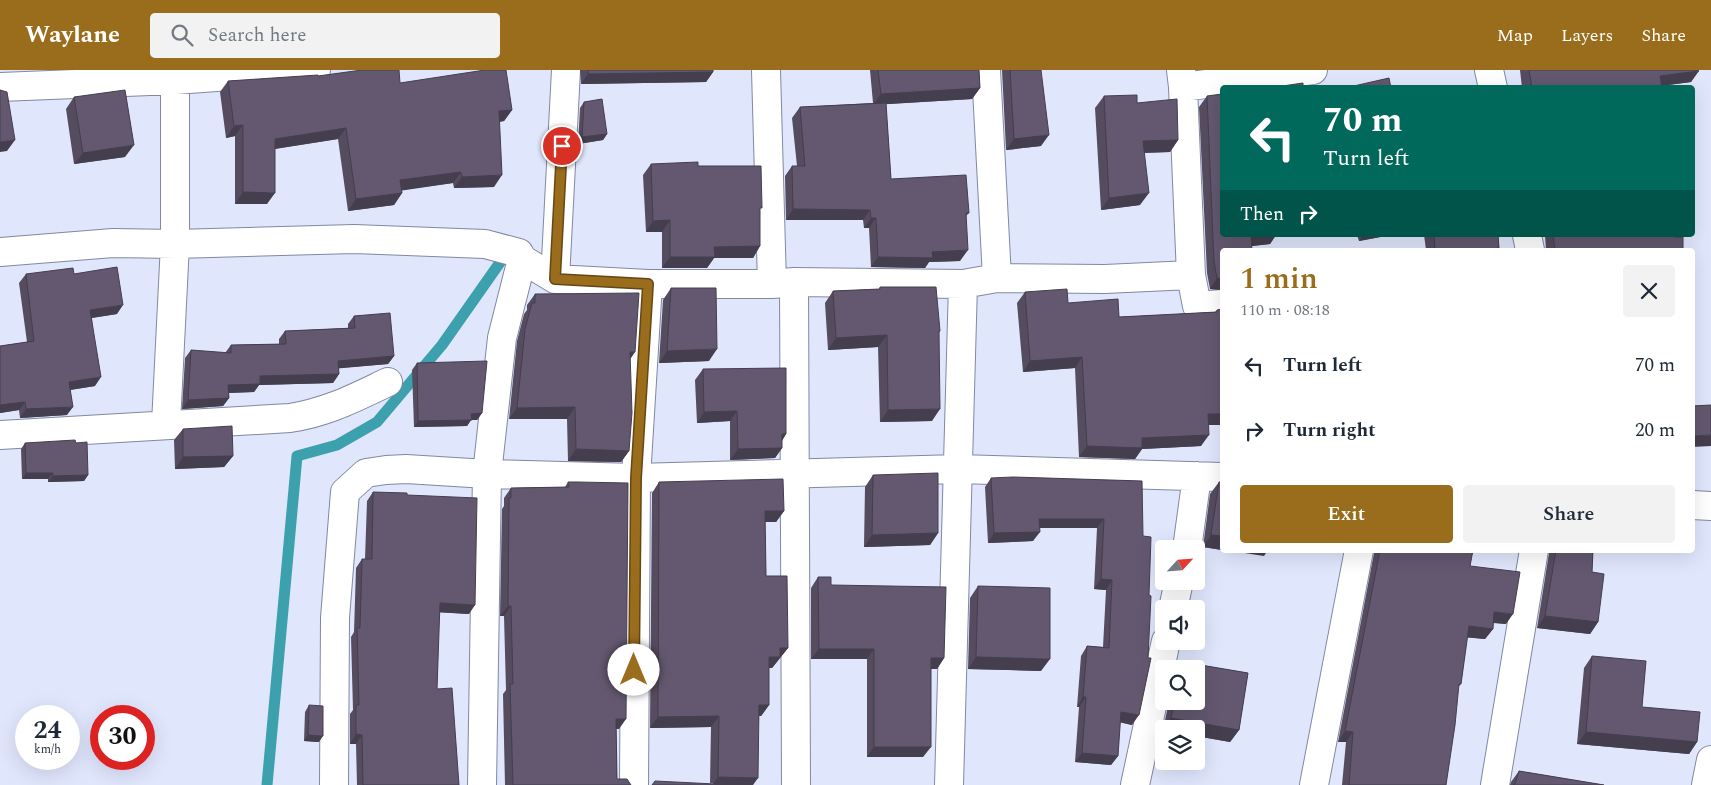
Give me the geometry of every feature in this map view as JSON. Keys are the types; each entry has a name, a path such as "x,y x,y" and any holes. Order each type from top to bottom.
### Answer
{"street":[{"path":"0,87 175,75 316,70"},
{"path":"555,279 566,70"},
{"path":"766,70 783,283 794,474 796,785"},
{"path":"986,70 997,278"},
{"path":"1220,304 1197,306 1191,275 1182,78 1313,70"},
{"path":"1488,70 1492,85"},
{"path":"166,424 175,244 175,75"},
{"path":"0,252 113,243 175,244 354,239 485,244 519,253 522,259 555,279 648,284 963,284 997,278 1105,278 1191,275"},
{"path":"482,785 487,474 502,338 522,259"},
{"path":"634,785 636,478 648,284"},
{"path":"949,785 963,284"},
{"path":"0,435 290,418 313,415 388,382"},
{"path":"334,785 335,618 345,492 366,473 406,469 487,474 636,478 958,469 1210,477 1189,540"},
{"path":"1695,505 1711,506"},
{"path":"1314,785 1358,553"},
{"path":"1495,785 1534,553"},
{"path":"1135,785 1164,650"},
{"path":"1706,785 1711,760"}],"building":[{"path":"362,70 399,70 400,83 485,70 506,70 512,110 499,111 502,175 462,177 461,172 400,180 402,193 356,199 346,128 275,139 275,193 243,192 243,125 234,126 228,81 318,76"},
{"path":"588,70 713,70 713,72 588,74"},
{"path":"878,70 979,70 980,88 881,94"},
{"path":"1010,70 1041,70 1049,135 1014,139"},
{"path":"1529,70 1699,71 1660,76 1662,85 1532,85"},
{"path":"1389,78 1390,85 1358,85"},
{"path":"0,90 7,92 15,140 0,142"},
{"path":"125,90 134,145 83,153 74,97"},
{"path":"1220,94 1220,237 1251,237 1252,248 1220,248 1220,279 1217,278 1214,262 1207,96"},
{"path":"1137,95 1137,103 1177,99 1178,140 1143,141 1149,193 1109,198 1104,96"},
{"path":"602,99 607,134 582,137 584,102"},
{"path":"886,103 891,179 966,175 969,213 966,213 968,250 932,252 933,258 878,257 876,218 871,218 870,210 793,209 792,166 805,166 800,107"},
{"path":"698,162 698,166 761,166 762,208 760,208 760,246 714,247 715,257 670,257 670,220 653,221 651,164"},
{"path":"1434,237 1498,237 1499,248 1435,248"},
{"path":"1553,237 1683,237 1683,248 1555,248"},
{"path":"117,267 123,305 90,310 101,377 69,382 73,407 26,409 25,402 0,405 0,346 34,341 26,274 73,268 74,274"},
{"path":"880,287 936,287 940,331 940,409 888,410 887,335 836,338 833,291 880,289"},
{"path":"671,288 716,288 717,349 667,351"},
{"path":"1067,289 1068,303 1118,299 1119,317 1217,312 1217,310 1220,309 1220,414 1208,414 1209,435 1142,438 1142,448 1087,446 1082,357 1030,361 1025,292"},
{"path":"639,293 635,352 630,352 632,413 629,451 576,449 575,407 517,408 525,329 532,303 535,303 535,294"},
{"path":"390,313 394,356 338,361 339,374 260,376 260,384 228,385 229,398 188,400 191,350 231,353 231,345 286,344 285,331 355,328 354,316"},
{"path":"487,361 482,413 471,414 472,420 418,421 417,363"},
{"path":"786,368 786,434 782,434 782,448 738,449 737,411 704,412 703,369"},
{"path":"1711,405 1711,435 1695,436 1695,406"},
{"path":"232,426 233,456 183,457 183,429"},
{"path":"75,440 76,443 87,442 88,475 53,476 53,473 26,473 25,443"},
{"path":"938,473 938,533 872,535 873,475"},
{"path":"991,478 1142,481 1143,536 1151,537 1148,658 1151,658 1139,715 1121,712 1118,756 1082,753 1086,697 1083,697 1087,646 1109,648 1112,580 1101,579 1104,519 1039,519 1040,532 994,533"},
{"path":"783,479 784,511 765,511 766,576 787,576 788,648 780,648 780,657 769,657 769,705 759,705 758,778 718,777 719,716 658,717 659,482"},
{"path":"568,482 628,483 626,719 616,719 617,779 627,779 631,785 513,785 510,684 513,684 511,606 508,606 509,498 511,498 511,488 569,487"},
{"path":"1219,482 1220,482 1220,536 1211,535"},
{"path":"373,492 477,498 475,605 440,603 437,689 452,688 459,785 363,785 362,735 356,734 356,705 359,705 357,628 360,628 362,559 372,559"},
{"path":"1379,553 1472,553 1470,566 1520,572 1513,614 1494,612 1493,629 1469,626 1461,684 1459,684 1446,785 1349,785 1353,732 1345,731"},
{"path":"1556,553 1593,553 1592,572 1604,574 1598,622 1545,616"},
{"path":"818,577 831,577 831,585 946,587 944,658 931,658 931,747 874,747 874,649 819,649"},
{"path":"978,586 1050,588 1050,659 976,657"},
{"path":"1592,656 1646,661 1642,707 1700,712 1697,742 1586,732"},
{"path":"1205,666 1248,673 1239,730 1205,724 1205,720 1171,718 1173,710 1205,710"},
{"path":"309,705 323,706 323,736 308,735"},
{"path":"1519,771 1604,785 1513,785"},
{"path":"655,781 715,784 715,785 652,785"}],"waterway":[{"path":"267,785 297,456 337,445 377,422 442,345 501,261"}],"route":[{"path":"562,146 555,279 648,284 636,478 634,670"}]}
